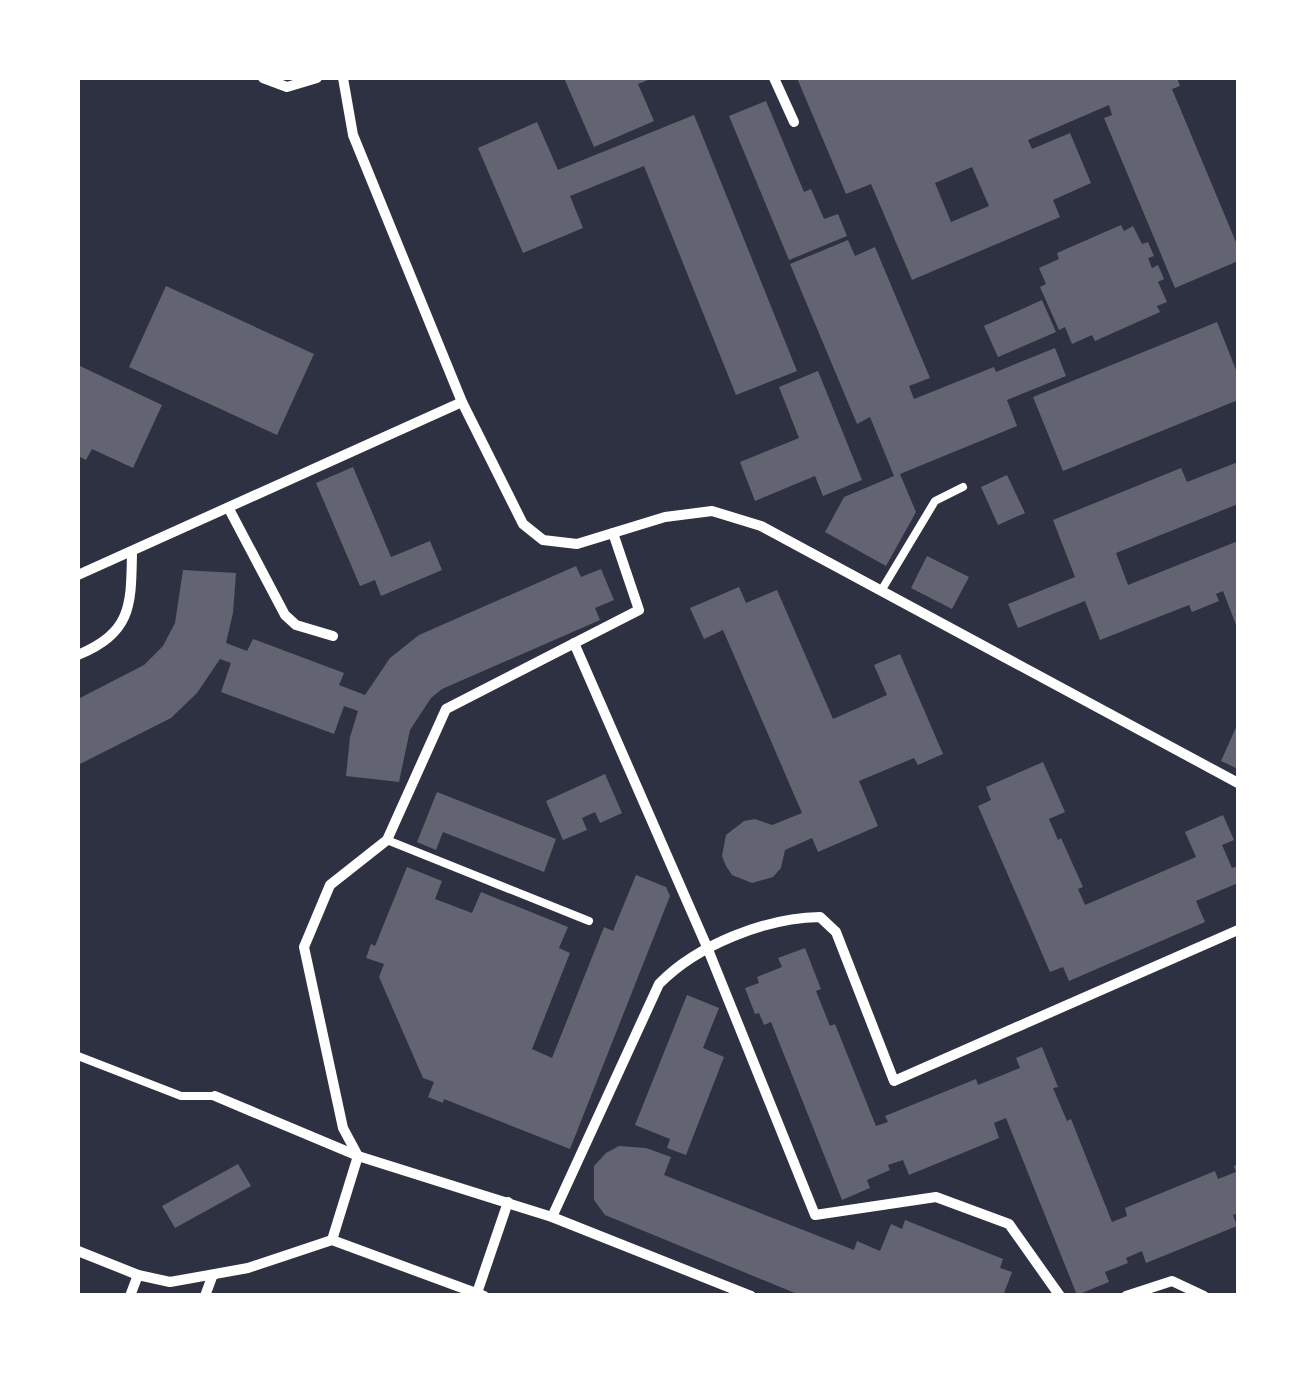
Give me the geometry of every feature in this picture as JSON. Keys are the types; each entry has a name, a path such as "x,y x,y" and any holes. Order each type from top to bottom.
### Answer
{"street":[{"path":"263,78 288,87 317,78"},
{"path":"343,78 353,134 462,402 523,524 542,540 576,544 665,516 712,510 761,526 1238,783"},
{"path":"774,78 794,122"},
{"path":"78,575 462,402"},
{"path":"229,509 285,616 296,625 334,636"},
{"path":"332,1240 358,1156 342,1128 304,947 330,885 387,840 446,709 639,610 613,534"},
{"path":"78,655 98,646 118,628 132,601 132,552"},
{"path":"574,644 707,948 815,1215 936,1198 1009,1224 1060,1296"},
{"path":"552,1217 658,984 679,963 707,948 792,917 820,917 836,932 894,1081 1238,930"},
{"path":"216,1096 358,1156 552,1217 751,1296"},
{"path":"78,1251 138,1276 170,1282 212,1277 332,1240 480,1294 508,1202"},
{"path":"130,1296 138,1276"},
{"path":"205,1296 212,1277"},
{"path":"1126,1296 1172,1282 1204,1296"}],"lane":[{"path":"881,591 935,501 963,486"},
{"path":"387,840 590,921"},
{"path":"78,1056 181,1096 216,1096"}],"building":[{"path":"564,78 653,78 638,84 654,121 594,147"},
{"path":"797,78 1177,78 1180,86 1172,89 1238,247 1238,261 1175,288 1104,118 1112,115 1109,105 1028,140 1032,149 1070,133 1091,183 1053,200 1060,217 912,280 871,184 846,194","holes":["972,167 989,206 951,222 935,183"]},
{"path":"766,101 804,192 811,189 824,219 838,214 847,236 789,260 729,116"},
{"path":"694,115 797,371 736,395 644,166 570,196 583,228 523,253 478,148 537,122 558,170"},
{"path":"1121,225 1124,231 1133,226 1142,244 1148,242 1154,256 1148,258 1152,268 1158,265 1164,279 1158,282 1167,302 1157,306 1160,312 1095,341 1092,335 1072,344 1065,327 1059,330 1040,287 1046,284 1039,268 1059,259 1057,253"},
{"path":"848,240 855,256 875,247 930,378 909,386 914,399 1055,348 1066,376 1007,400 1017,426 900,474 916,512 886,566 825,532 844,497 894,476 870,417 857,424 790,264"},
{"path":"166,286 314,354 277,435 129,367"},
{"path":"1042,300 1056,332 998,357 984,326"},
{"path":"1217,322 1238,375 1238,400 1063,471 1033,397"},
{"path":"78,365 162,405 133,468 92,449 86,460 78,456"},
{"path":"818,371 862,480 823,496 815,476 755,501 740,462 799,438 779,387"},
{"path":"1238,462 1238,504 1116,553 1128,585 1238,541 1238,630 1223,591 1216,594 1219,601 1192,612 1189,605 1100,640 1085,601 1018,628 1008,604 1075,577 1053,520 1181,468 1187,482"},
{"path":"353,467 391,557 430,541 442,570 381,596 375,580 360,586 316,483"},
{"path":"1007,475 1025,513 998,525 981,487"},
{"path":"927,556 969,577 952,609 911,588"},
{"path":"576,566 581,577 601,569 614,600 595,608 600,620 442,689 431,698 410,730 399,782 346,776 350,737 358,711 344,706 334,734 221,692 231,663 220,659 197,693 171,718 78,765 78,699 144,665 163,646 175,623 183,570 236,573 226,643 247,651 253,639 344,673 339,685 365,695 390,658 419,635"},
{"path":"739,587 746,603 777,590 833,719 887,695 874,665 900,654 943,754 918,765 914,758 859,781 878,826 818,852 812,838 785,850 781,868 773,877 752,883 732,875 726,866 722,856 726,835 744,821 755,819 772,825 802,813 723,630 704,639 690,608"},
{"path":"1238,723 1238,769 1221,761"},
{"path":"1043,762 1065,812 1049,819 1083,887 1078,889 1085,905 1196,857 1185,832 1223,815 1234,840 1222,845 1232,868 1238,866 1238,883 1196,901 1205,922 1069,981 1063,967 1050,972 978,806 991,800 986,787"},
{"path":"605,774 622,813 600,823 595,812 582,818 587,830 563,840 546,801"},
{"path":"437,792 556,839 544,872 443,832 436,850 417,842"},
{"path":"407,867 442,881 435,899 472,913 481,892 568,927 559,948 570,953 532,1049 552,1058 604,927 613,931 636,875 666,887 670,896 570,1149 444,1099 443,1103 428,1097 434,1082 423,1078 379,977 384,964 366,958 371,944 375,946"},
{"path":"805,948 821,989 816,991 830,1026 835,1024 876,1126 888,1122 885,1116 976,1079 978,1085 1020,1068 1016,1058 1042,1047 1058,1087 1053,1088 1067,1121 1071,1119 1112,1222 1127,1216 1125,1208 1215,1171 1218,1179 1236,1172 1234,1166 1238,1164 1238,1213 1233,1215 1237,1226 1146,1263 1142,1251 1126,1258 1128,1263 1105,1272 1109,1282 1077,1295 1006,1118 994,1123 999,1138 909,1175 903,1160 888,1165 890,1170 867,1180 870,1188 842,1200 771,1022 764,1025 759,1013 755,1014 745,988 759,983 757,977 782,967 778,958"},
{"path":"687,995 719,1008 703,1048 724,1057 686,1155 667,1148 670,1139 635,1125"},
{"path":"619,1146 646,1148 671,1157 664,1175 854,1250 857,1241 880,1251 891,1224 902,1229 905,1220 1003,1259 1000,1268 1012,1272 1003,1296 802,1296 605,1215 594,1200 594,1166"},
{"path":"238,1164 251,1186 175,1228 162,1206"}]}
